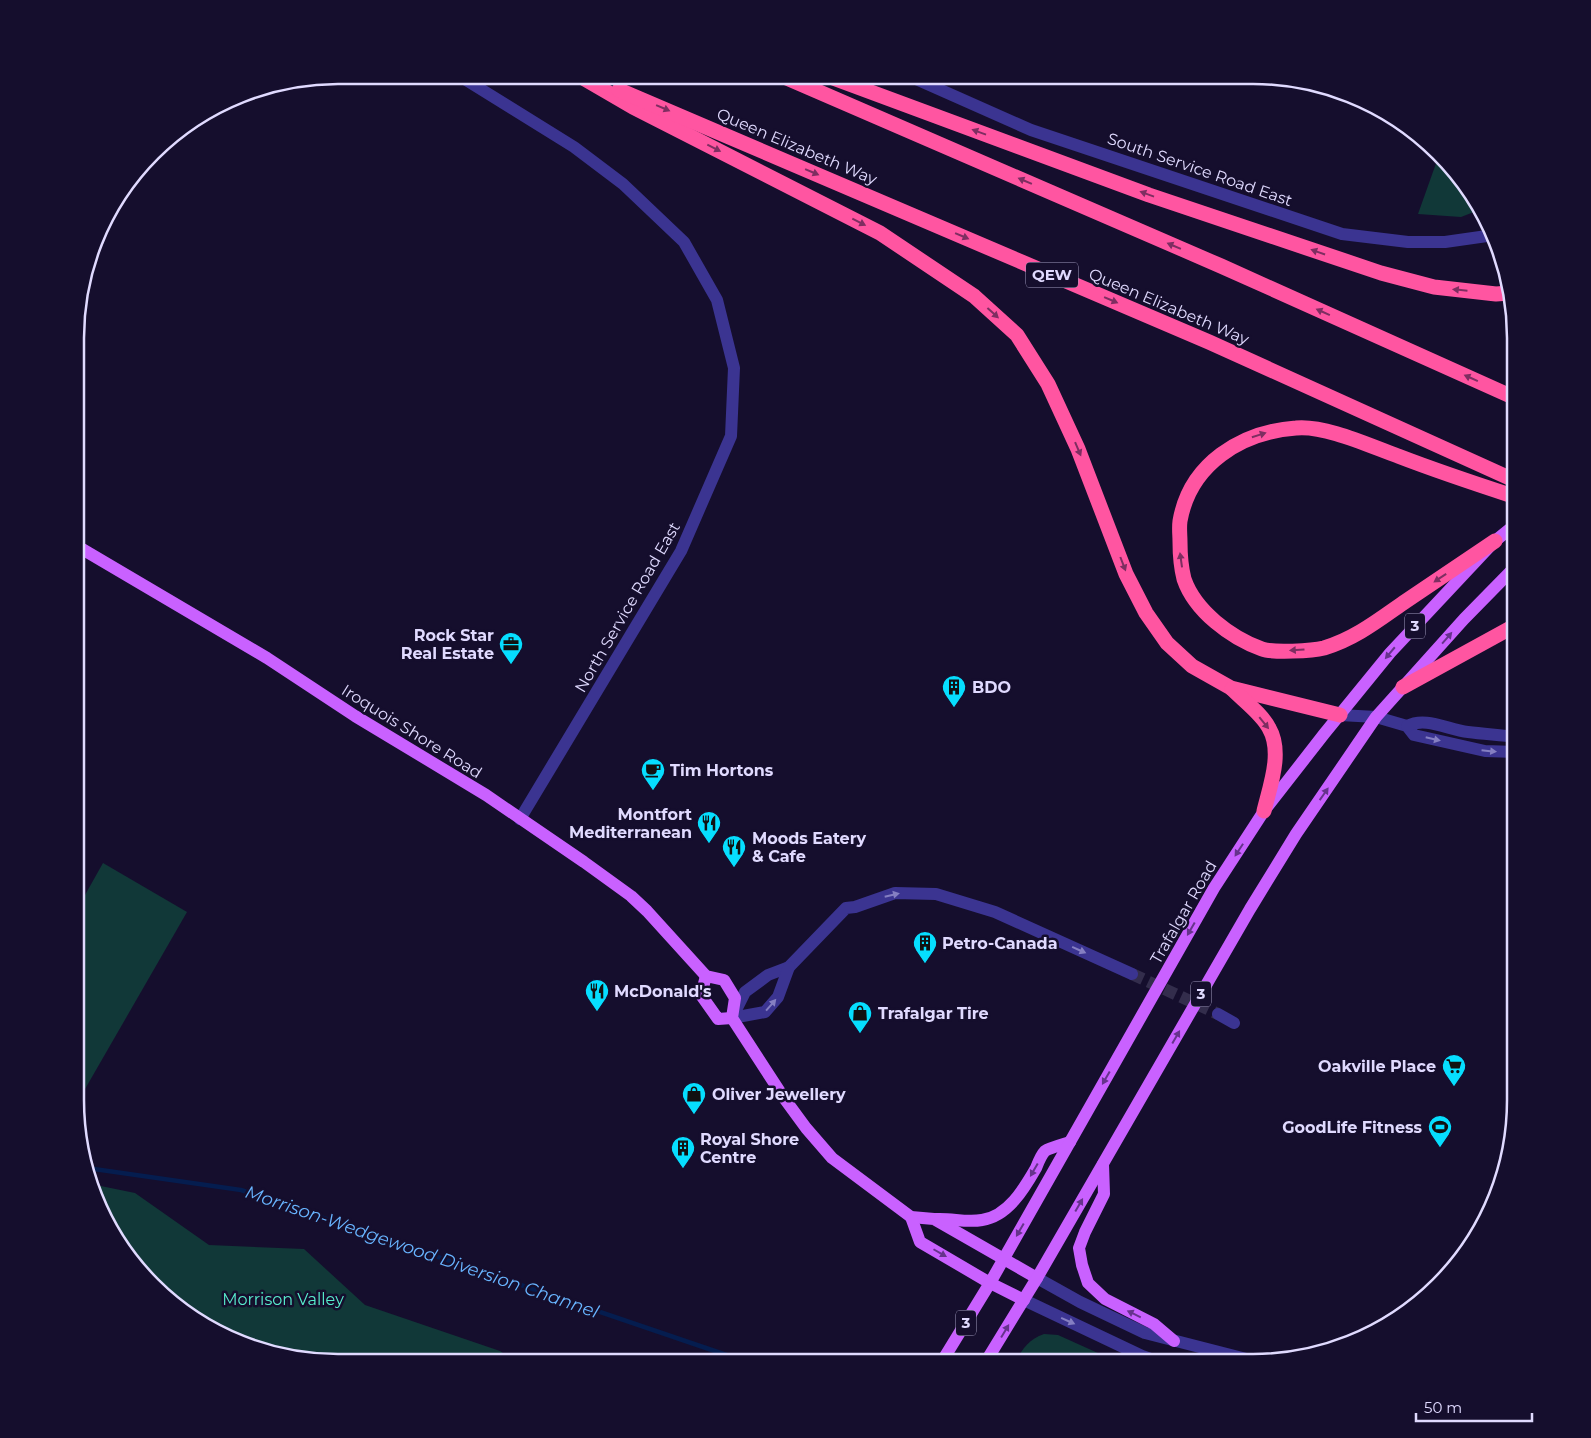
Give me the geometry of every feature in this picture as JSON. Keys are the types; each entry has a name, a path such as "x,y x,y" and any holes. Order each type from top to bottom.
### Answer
{"highway":[{"path":"593,84 633,107 880,233 974,296 1016,335 1052,392 1078,449 1126,574 1146,613 1167,644 1192,666 1231,688 1340,716"},
{"name":"Queen Elizabeth Way","path":"607,84 1209,342 1507,477"},
{"path":"801,84 1221,266 1507,394"},
{"path":"849,84 1149,195 1381,274 1434,287 1503,293"},
{"path":"1495,541 1358,634 1323,648 1290,651 1264,650 1239,638 1216,621 1194,599 1184,578 1180,555 1180,523 1190,489 1203,471 1219,456 1243,440 1263,433 1298,427 1331,432 1507,494"},
{"path":"1404,687 1507,630"},
{"path":"1231,688 1269,728 1275,744 1274,764 1264,812"}],"main road":[{"name":"Trafalgar Road","path":"946,1354 1004,1258 1214,888 1264,812 1390,653 1495,541 1507,531"},
{"name":"Iroquois Shore Road","path":"84,550 267,658 363,721 486,795 584,862 631,896 706,976 724,980 735,998 732,1018"},
{"name":"3","path":"991,1354 1296,834 1376,717 1464,619 1507,575"},
{"path":"706,976 701,995 718,1019 732,1018 784,1098 806,1128 832,1158 911,1217 950,1218 964,1221 983,1220 999,1214 1015,1199 1045,1151 1070,1142"},
{"path":"1103,1164 1104,1194 1084,1232 1079,1248 1088,1283 1105,1299 1154,1324 1174,1341"},
{"path":"911,1217 920,1242 1024,1300"},
{"path":"934,1219 1037,1278"}],"street":[{"name":"North Service Road East","path":"472,84 574,147 623,184 684,242 717,300 734,368 731,436 681,551 520,819"},
{"name":"South Service Road East","path":"926,84 1031,130 1342,234 1408,242 1445,242 1486,236"},
{"path":"1340,716 1376,717 1407,726 1414,735 1485,751 1507,752"},
{"path":"1407,726 1416,722 1440,725 1466,732 1507,735"},
{"path":"732,1018 765,1012 778,996 789,967 846,908 855,907 895,893 936,894 995,912 1132,974"},
{"path":"732,1018 746,992 768,975 789,967"},
{"path":"1218,1014 1234,1023"},
{"path":"1037,1278 1111,1318 1145,1333 1226,1354"},
{"path":"1024,1300 1138,1354"}],"green space":[{"path":"1437,162 1455,183 1474,212 1461,217 1418,214"},
{"path":"103,863 187,912 84,1091 84,897"},
{"name":"Morrison Valley","path":"98,1186 135,1193 209,1245 304,1249 365,1305 504,1354 321,1354 272,1346 241,1335 225,1328 183,1302 158,1280 136,1255 118,1227"},
{"path":"1044,1334 1058,1335 1100,1354 1020,1354 1026,1345"}],"waterway":[{"name":"Morrison-Wedgewood Diversion Channel","path":"93,1169 241,1190 724,1354"}],"tunnel":[{"path":"1132,974 1218,1014"}],"place":[{"name":"Rock Star Real Estate","path":"511,665"},
{"name":"BDO","path":"954,708"},
{"name":"Tim Hortons","path":"653,791"},
{"name":"Montfort Mediterranean","path":"709,844"},
{"name":"Moods Eatery & Cafe","path":"734,868"},
{"name":"Petro-Canada","path":"925,964"},
{"name":"McDonald's","path":"597,1012"},
{"name":"Trafalgar Tire","path":"860,1034"},
{"name":"Oakville Place","path":"1454,1087"},
{"name":"Oliver Jewellery","path":"694,1115"},
{"name":"GoodLife Fitness","path":"1440,1148"},
{"name":"Royal Shore Centre","path":"683,1169"}]}
